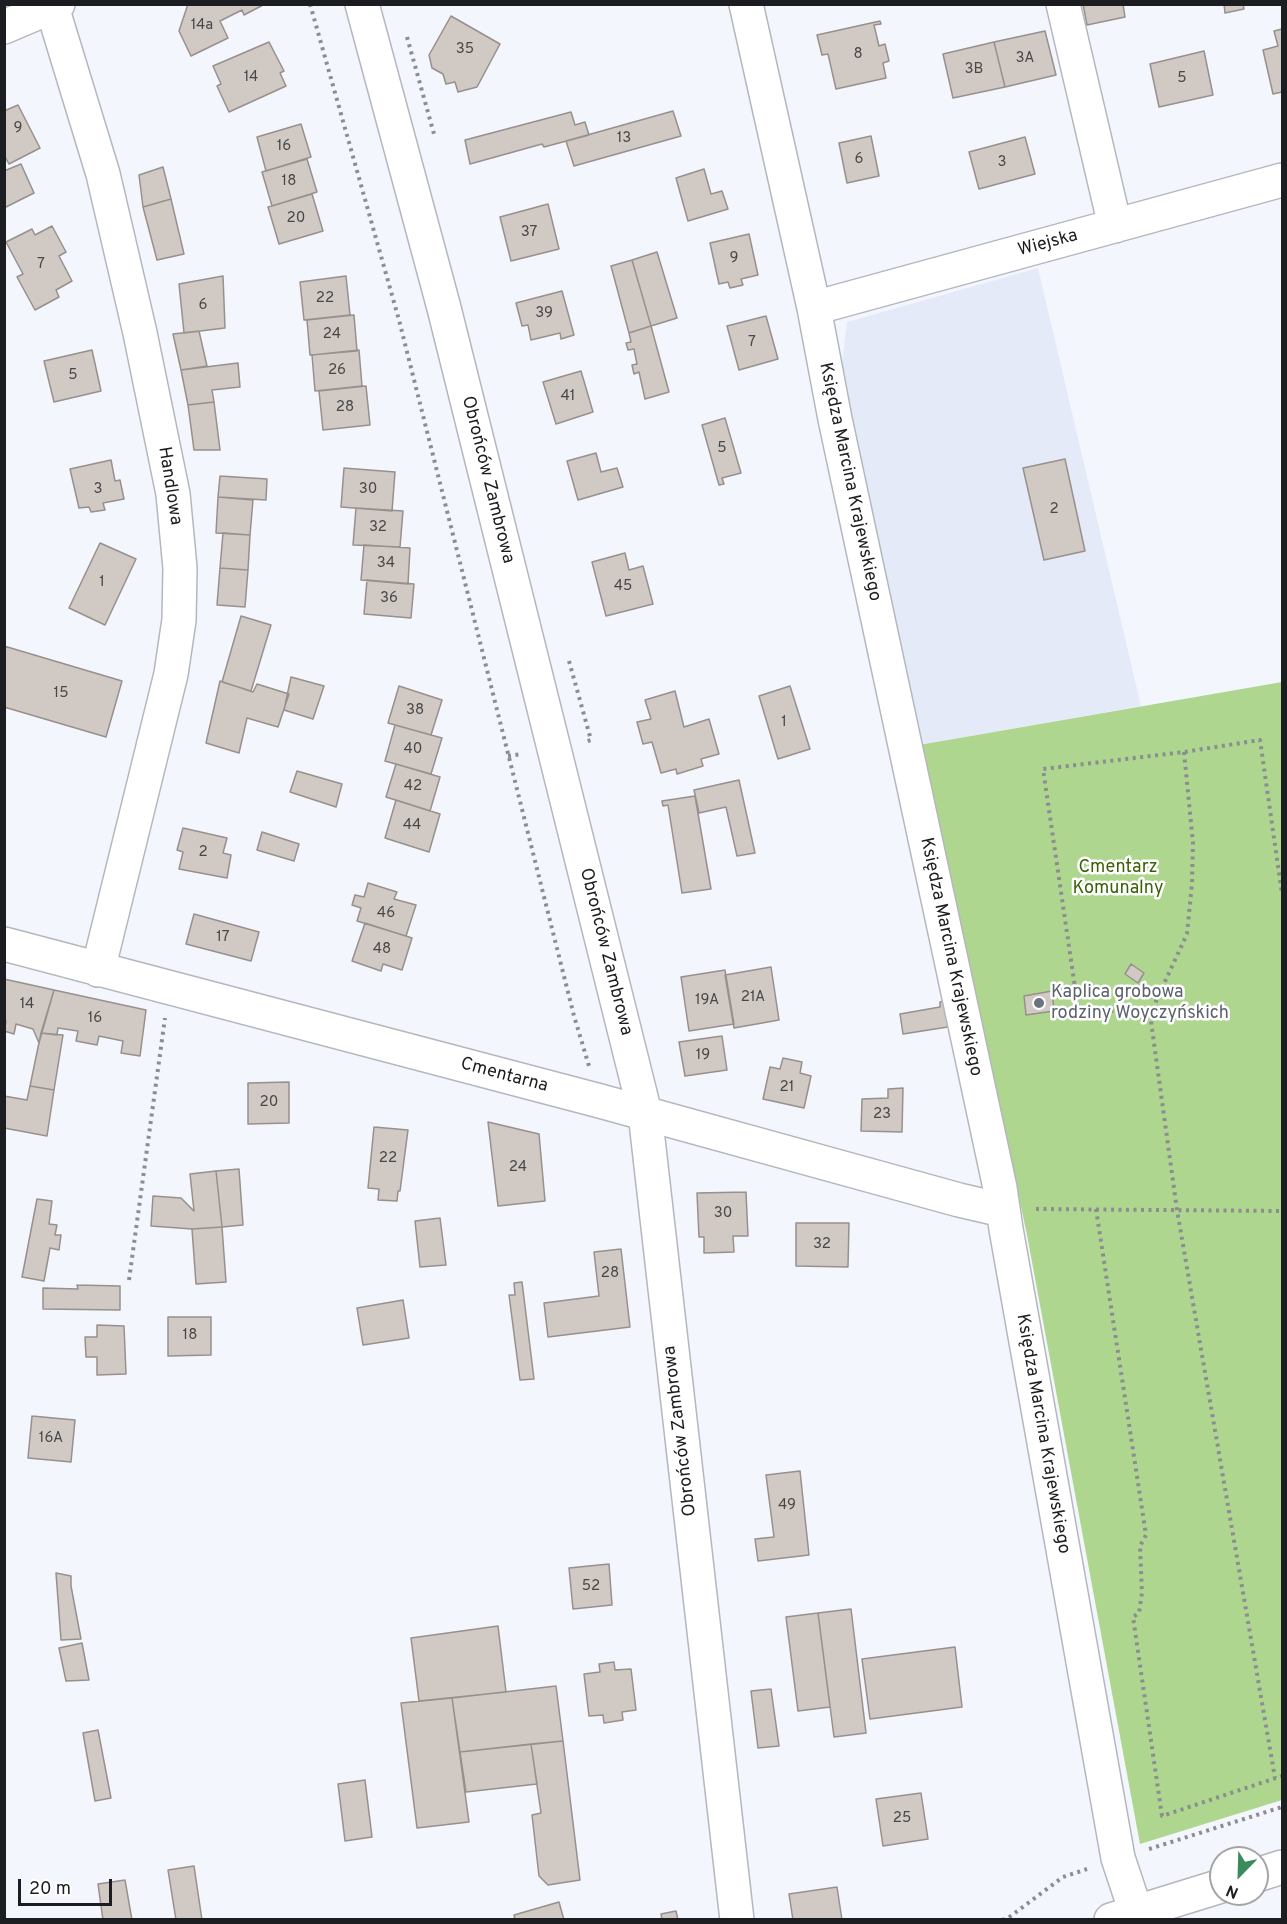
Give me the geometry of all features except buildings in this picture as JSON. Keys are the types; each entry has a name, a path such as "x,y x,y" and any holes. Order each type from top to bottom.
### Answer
{"street":[{"name":"Obrońców Zambrowa","path":"362,4 444,308 645,1113 737,1920"},
{"name":"Księdza Marcina Krajewskiego","path":"746,4 814,308 835,419 1000,1188 1002,1210 1118,1858 1124,1916"},
{"path":"1063,4 1115,226"},
{"path":"4,27 55,6"},
{"name":"Handlowa","path":"55,6 103,174 140,333 173,494 180,568 178,620 171,674 98,970"},
{"name":"Wiejska","path":"814,308 1282,180"},
{"name":"Cmentarna","path":"4,944 1002,1210"},
{"path":"1124,1916 1209,1890"}],"path":[{"path":"310,4 399,320 574,1016 600,1101"},
{"path":"568,660 591,740 576,745"},
{"path":"1150,1014 1078,1008 1042,769 1184,752 1260,740 1282,894"},
{"path":"1184,752 1193,843 1187,934 1150,1014 1177,1210 1275,1778"},
{"path":"129,1281 167,1010 168,988"},
{"path":"1096,1209 1146,1534 1140,1546 1142,1593 1139,1612 1133,1617 1162,1816 1282,1776"},
{"path":"1002,1210 1282,1211"},
{"path":"1002,1920 1008,1918"}],"shaded area":[{"path":"1038,268 1141,706 919,745 835,419 847,322"}],"green space":[{"name":"Cmentarz Komunalny","path":"1282,682 1282,1800 1140,1844 1027,1235 974,986 919,745"}],"place":[{"name":"Kaplica grobowa rodziny Woyczyńskich","path":"1039,1003"}]}
